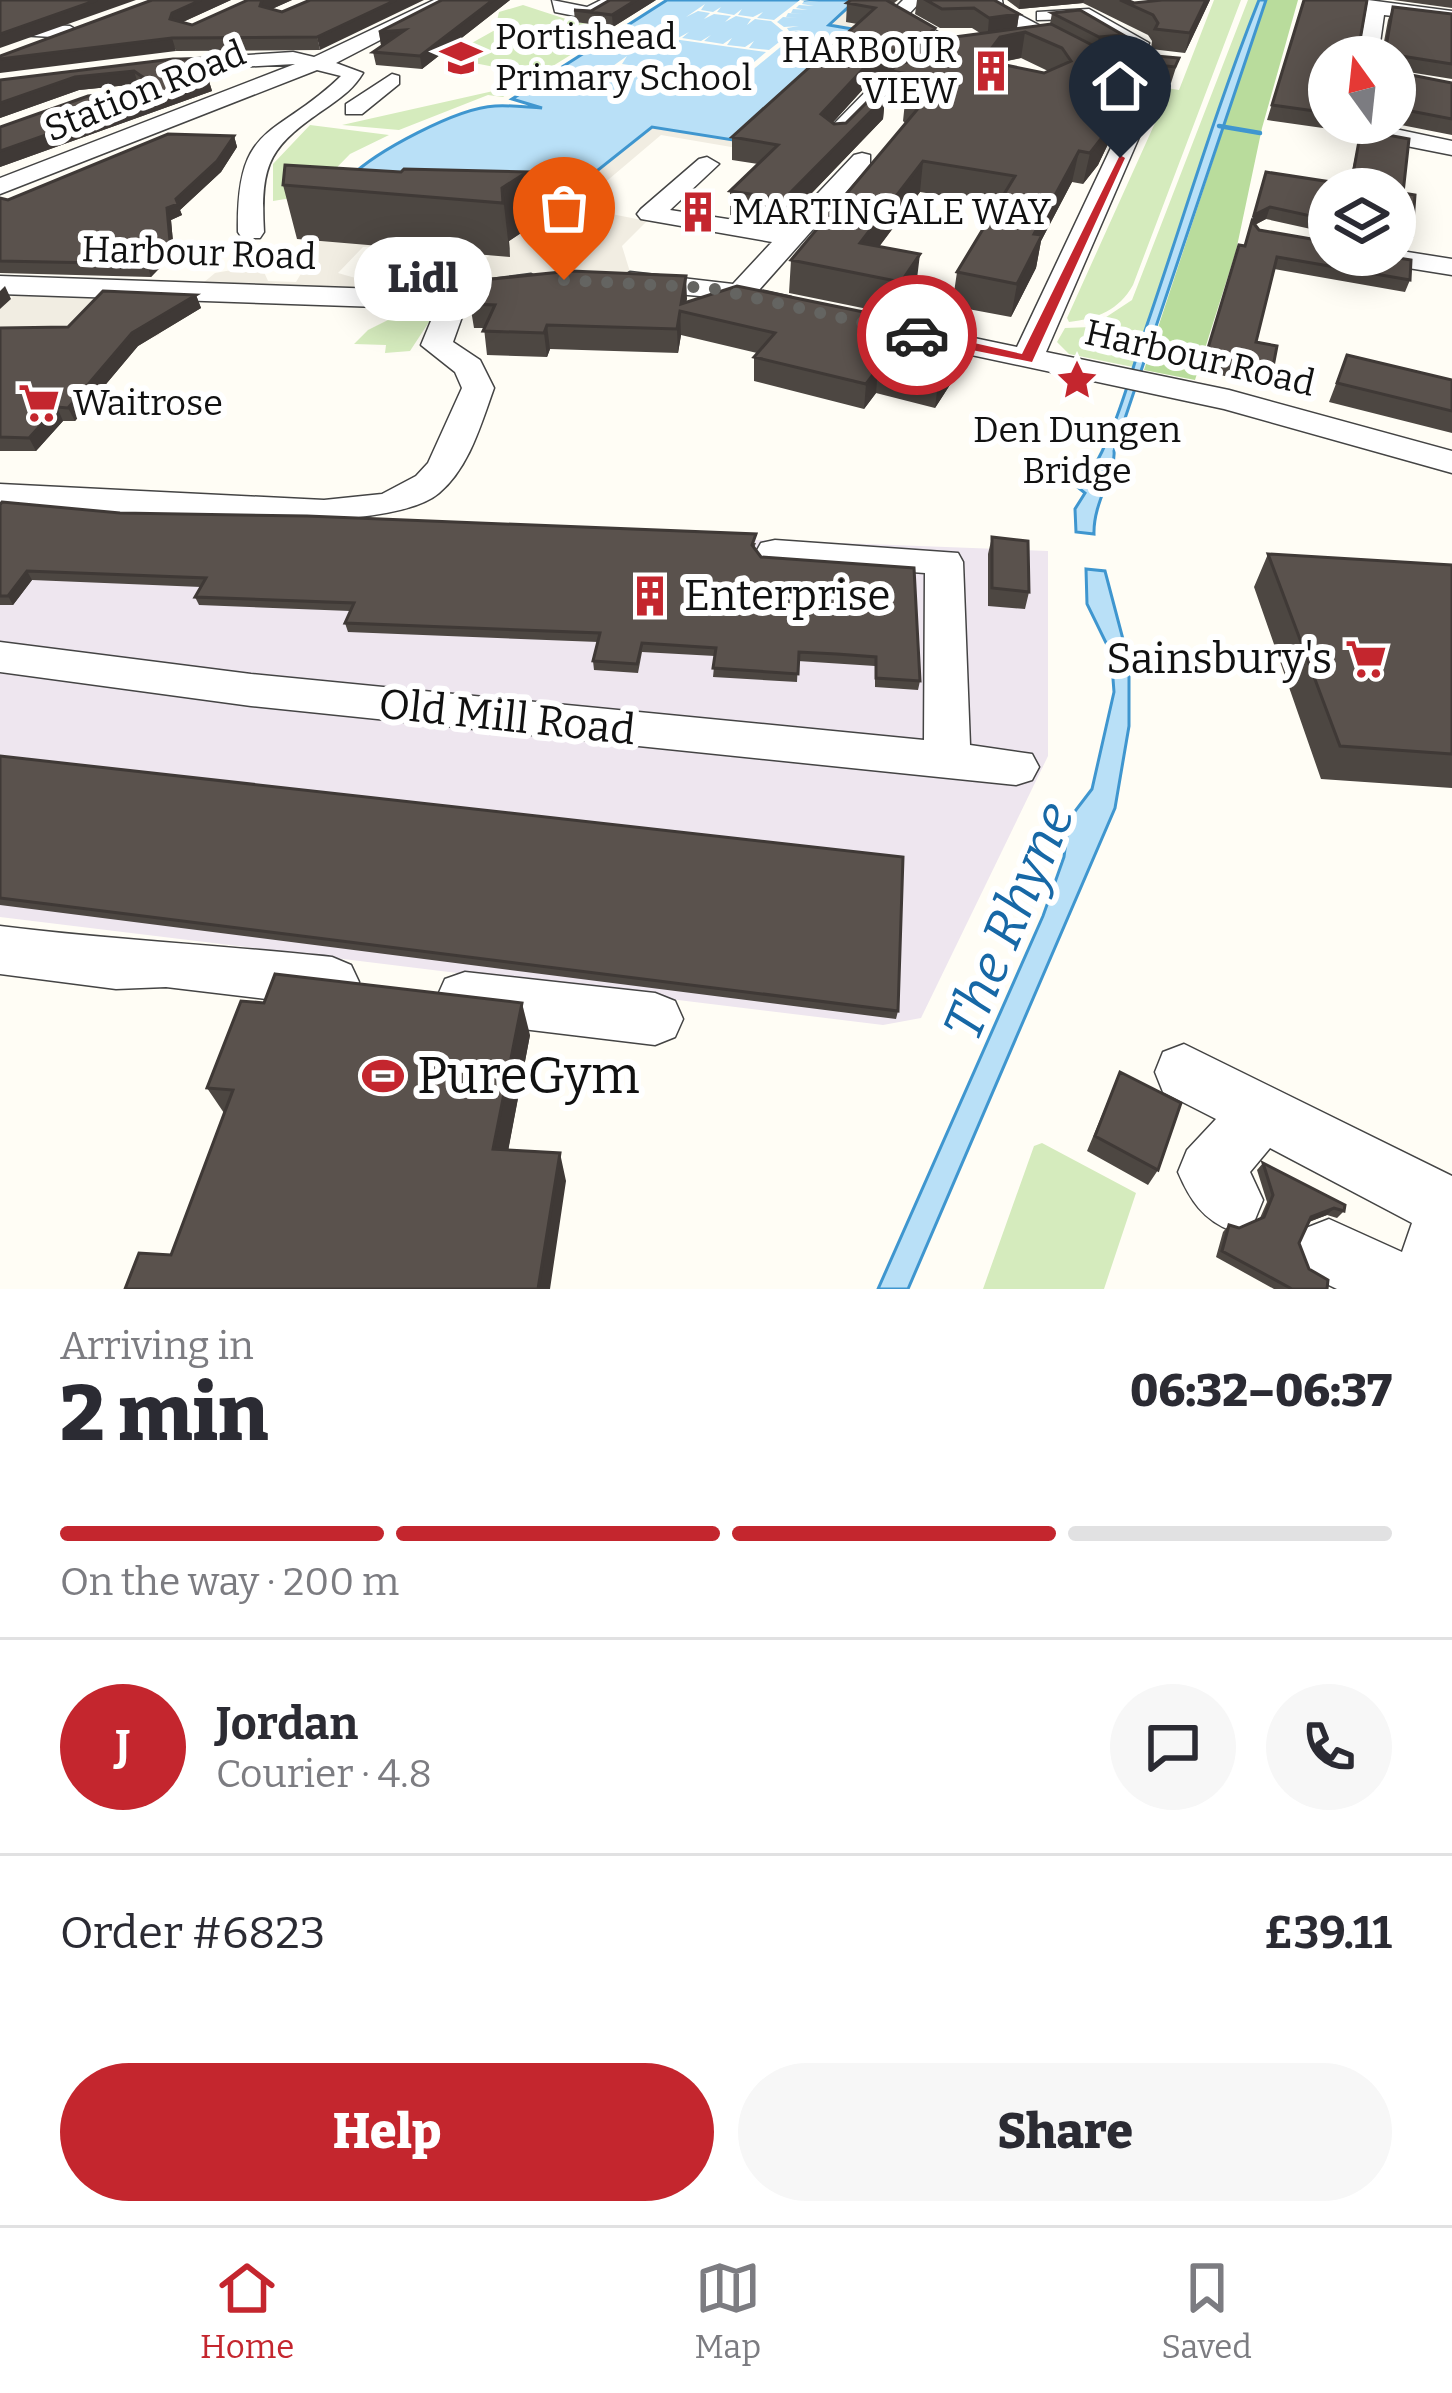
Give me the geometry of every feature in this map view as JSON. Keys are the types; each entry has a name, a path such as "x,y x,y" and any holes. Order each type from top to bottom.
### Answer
{"street":[{"path":"561,0 561,8 587,13 614,0"},
{"path":"913,0 896,16 934,39 956,29 1004,20 1090,12 1135,48 1164,61"},
{"path":"388,4 438,5"},
{"path":"1371,36 1376,4 1452,17"},
{"name":"Station Road","path":"0,187 316,63 438,5"},
{"path":"1004,20 1138,88 1145,104 1027,359"},
{"path":"22,50 93,24"},
{"path":"1092,62 1135,48 1160,24"},
{"path":"0,28 70,32"},
{"path":"334,29 377,36"},
{"path":"900,111 853,123 887,82 922,76 944,54 956,29"},
{"path":"160,65 288,58 349,70 354,76 285,128 253,163 247,189 251,232 233,240 234,249 256,251 279,239"},
{"path":"349,81 389,82 354,110"},
{"path":"176,94 214,102"},
{"path":"1416,143 1452,148"},
{"path":"740,293 862,160"},
{"path":"707,164 650,214 788,237"},
{"path":"1416,261 1451,267"},
{"name":"Harbour Road","path":"0,285 316,298 454,295 564,280"},
{"path":"607,280 740,293 802,308"},
{"path":"7,485 324,512 373,508 410,495 440,477 478,388 469,367 436,345 449,321 454,295"},
{"name":"Harbour Road","path":"876,326 1275,406 1452,462"},
{"path":"776,552 944,562 946,760"},
{"name":"Old Mill Road","path":"0,657 250,691 1016,767"},
{"path":"0,950 123,966 166,963 655,1019"},
{"path":"1184,1072 1449,1208 1435,1267 1408,1289 1329,1251"},
{"path":"1232,1200 1209,1172 1261,1114"}],"shaded area":[{"path":"856,0 850,24 870,27 743,149 661,135 576,207 647,221 622,246 630,272 545,273 455,287 378,291 203,283 215,273 243,268 264,272 268,281 296,282 302,272 296,257 302,251 300,228 425,214 539,217 652,127 734,140 856,29 828,25","holes":["363,247 492,254 472,268 432,283 380,285 338,273"]},
{"path":"0,295 114,298 163,326 151,338 0,342 0,309 13,297"},
{"path":"0,511 1048,551 1048,756 921,1018 883,1025 0,917"}],"green space":[{"path":"1214,0 1241,0 1133,285 1106,312 1069,322 1164,103 1147,85 1179,90"},
{"path":"1248,0 1259,0 1133,367 1069,354 1057,342 1065,328 1091,327 1132,300"},
{"path":"1266,0 1298,0 1262,128 1236,251 1195,380 1144,370"},
{"path":"523,5 575,22 614,28 548,69 510,70 469,62 488,53 470,44 495,30 499,12"},
{"path":"520,85 503,97 488,95 399,130 342,125"},
{"path":"310,125 389,135 350,154 310,195 273,201 273,164"},
{"path":"408,310 425,312 431,319 410,351 385,353 386,345 354,344 368,330"},
{"path":"1042,1143 1136,1193 1104,1289 983,1289 1034,1146"}],"water":[{"path":"667,0 856,0 829,25 858,30 733,140 652,127 539,217 472,215 349,178 397,144 460,114 495,106 542,108 512,99"},
{"path":"1259,0 1266,0 1114,451 1094,534 1076,532 1075,509 1085,493 1075,485 1087,479 1116,420"},
{"path":"1086,569 1105,571 1129,662 1129,726 1115,808 908,1289 878,1289 1043,916 1064,857 1069,819 1092,789 1114,692 1111,653 1087,604"}],"pier":[{"path":"800,0 819,2 804,1 802,4 814,6 799,5 796,8 808,10 793,9 791,13 803,14 788,13 786,17 798,18 783,17 777,22 784,27 799,26 787,28 789,31 805,30 792,32 795,35 726,92 720,91 728,82 705,78 691,86 701,78 674,74 661,82 670,73 645,69 631,77 641,69 618,65 603,73 627,56 622,64 733,80 766,52 659,37 646,43 668,29 663,36 678,38 689,32 682,38 701,41 711,35 704,41 723,44 732,38 727,45 745,47 754,41 749,48 769,50 788,35 771,21 755,19 747,25 751,19 736,16 725,22 731,16 714,14 704,19 710,13 698,11 686,17 705,4 701,10 713,12 721,7 717,12 734,15 742,9 738,15 753,17 763,12 757,18 774,20"}],"building":[{"path":"0,0 97,0 0,34"},
{"path":"152,0 201,0 172,13 170,19 192,25 248,0 262,0 260,6 282,12 310,0 396,0 317,37 172,38 0,59"},
{"path":"442,0 493,0 420,56 373,52 405,30 379,32"},
{"path":"610,0 636,0 612,15 574,10 591,11"},
{"path":"886,0 935,28 915,46 876,55 821,114 834,124 846,123 873,96 885,97 784,199 730,191 778,145 732,137 875,8 847,3"},
{"path":"926,0 994,0 1019,14 989,18 974,8 942,9"},
{"path":"1120,0 1206,0 1190,33 1155,29 1158,23 1153,15"},
{"path":"1304,0 1367,0 1361,36 1308,36 1308,110 1272,105"},
{"path":"1393,7 1452,14 1452,64 1416,58 1416,36 1388,36"},
{"path":"1080,10 1123,35 1099,37 1052,13"},
{"path":"1051,24 1127,63 1135,72 1104,135 1090,153 1079,151 1034,234 1042,235 1017,284 957,272 1015,176 923,161 860,243 920,254 901,282 791,260 921,105 906,93 932,94 933,78 891,71 897,64 933,57 955,37","holes":["1025,32 1062,48 1071,61 1044,73 991,62 988,53 1000,37"]},
{"path":"1134,54 1179,58 1175,67 1149,64"},
{"path":"173,59 236,59 195,67 208,78 0,151 0,127 88,96 140,91 147,80 134,71 75,77 0,103 0,80"},
{"path":"1416,76 1452,83 1452,119 1416,112"},
{"path":"168,134 234,136 217,161 176,199 178,204 167,208 170,241 147,264 0,261 0,198 8,200"},
{"path":"1358,144 1408,144 1406,168 1354,168"},
{"path":"285,165 401,172 527,172 502,188 503,203 283,185"},
{"path":"1266,172 1308,178 1308,215 1270,207 1254,215"},
{"path":"1252,221 1259,230 1308,238 1308,262 1277,257 1256,342 1277,346 1272,372 1205,358 1239,245 1245,246"},
{"path":"571,271 686,276 681,304 737,286 968,339 938,383 878,368 866,384 754,357 775,333 680,311 677,329 547,325 544,333 483,331 495,305 470,304 482,280"},
{"path":"103,291 196,295 132,333 68,408 57,407 29,438 0,437 0,328 68,327"},
{"path":"1347,355 1452,380 1452,411 1337,383"},
{"path":"2,502 120,513 756,534 752,545 761,557 914,568 920,681 876,678 876,657 837,654 799,652 798,674 713,668 716,648 642,643 637,664 593,661 600,633 345,623 354,603 195,597 206,578 27,571 8,596 0,596"},
{"path":"992,537 1028,541 1029,592 992,588"},
{"name":"Sainsbury's","path":"1268,554 1452,565 1452,754 1340,746"},
{"path":"0,756 903,857 898,1011 0,898"},
{"path":"275,974 522,1003 493,1149 560,1153 538,1289 125,1289 139,1253 171,1255 233,1090 207,1088 241,1001 264,1003"},
{"path":"1120,1072 1181,1103 1158,1170 1095,1136"},
{"path":"1263,1163 1345,1205 1344,1211 1334,1208 1311,1217 1299,1243 1309,1269 1328,1280 1327,1289 1292,1289 1222,1251 1229,1225 1239,1228 1264,1217 1273,1195"}],"waterway":[{"path":"1219,126 1260,133"}],"way so far":[{"path":"564,280 711,288 917,335"}],"place":[{"name":"Portishead Primary School","path":"461,58"},
{"name":"HARBOUR VIEW","path":"991,71"},
{"name":"MARTINGALE WAY","path":"698,212"},
{"name":"Lidl","path":"564,280"},
{"name":"Den Dungen Bridge","path":"1077,380"},
{"name":"Waitrose","path":"39,403"},
{"name":"Enterprise","path":"650,596"},
{"name":"Sainsbury's","path":"1366,659"},
{"name":"PureGym","path":"383,1076"}],"route":[{"path":"917,335 1027,359 1120,158"}],"water label":[{"name":"The Rhyne","path":"1009,921"}]}
